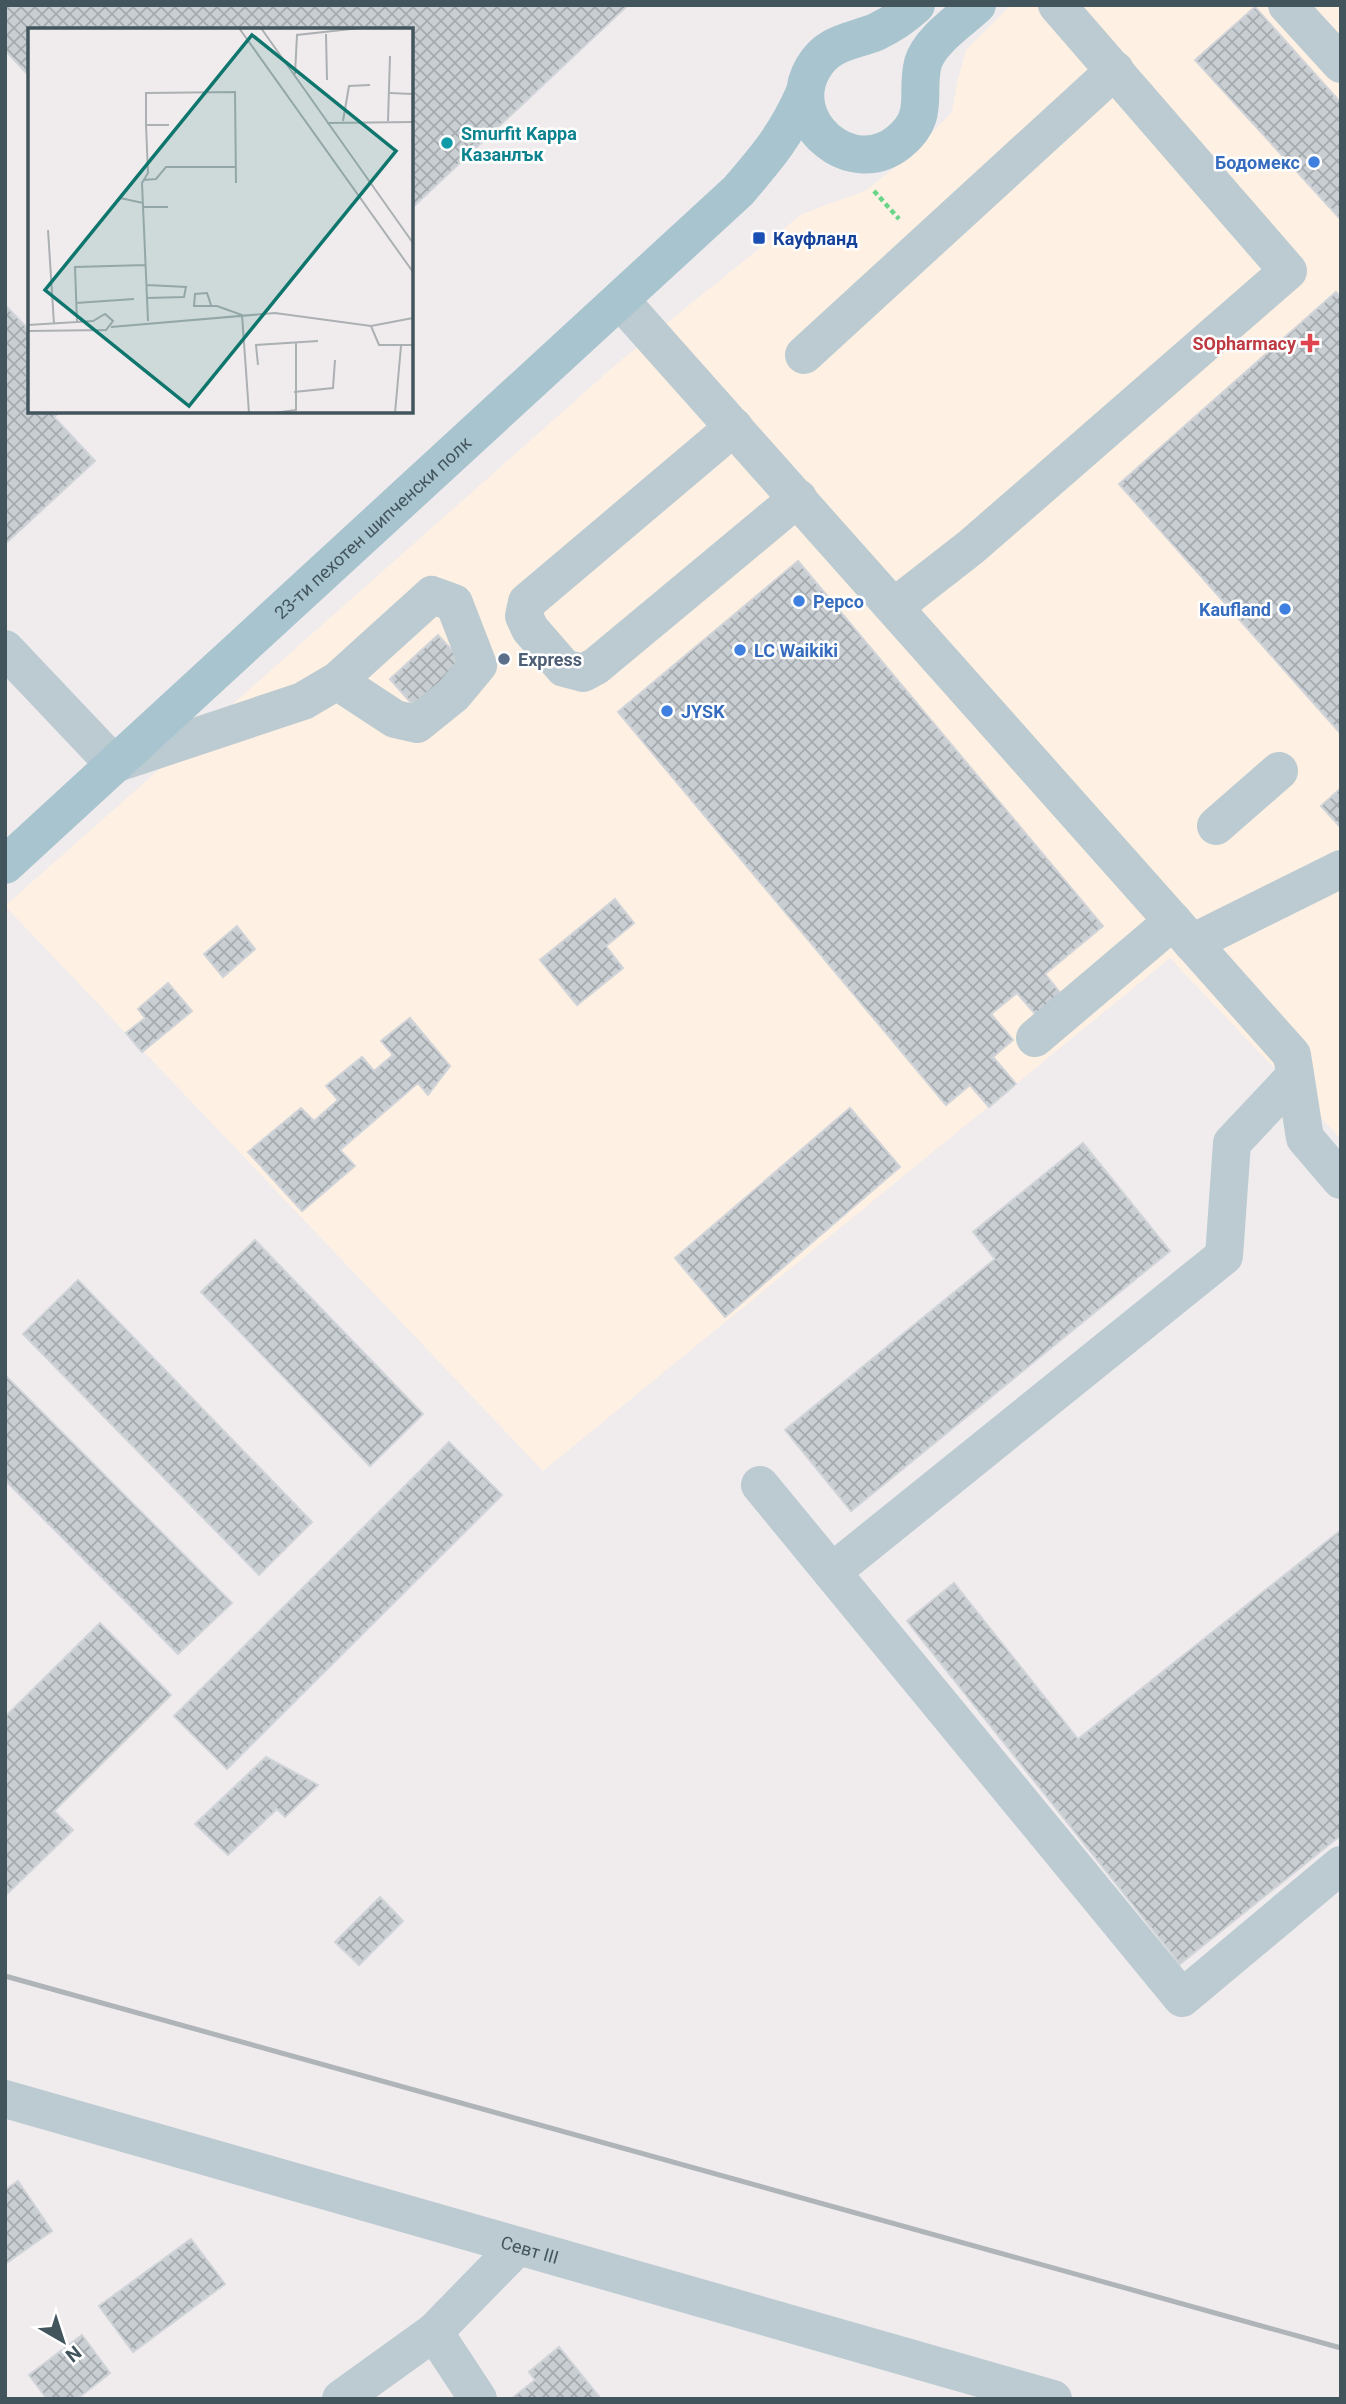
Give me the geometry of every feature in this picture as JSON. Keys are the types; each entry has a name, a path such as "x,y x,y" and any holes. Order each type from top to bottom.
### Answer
{"main road":[{"name":"23-ти пехотен шипченски полк","path":"5,865 738,191 780,141 805,92 807,78 832,47 893,23 916,5"},
{"name":"23-ти пехотен шипченски полк","path":"738,191 785,162 800,156 847,152 874,154 887,150 908,133 920,109 923,62 932,47 977,5"},
{"path":"805,92 811,123 820,136 832,146 847,152"}],"street":[{"path":"894,607 971,547 1288,271 1057,5"},
{"path":"1287,5 1341,64"},
{"path":"804,355 1115,70"},
{"path":"620,300 1183,932 1293,1065 1305,1138 1341,1180"},
{"path":"734,427 527,602 524,616 530,629 564,668 583,673 596,666 798,498"},
{"path":"5,649 114,764 303,701 337,681"},
{"path":"1216,826 1279,771"},
{"path":"1035,1038 1183,932 1341,869"},
{"path":"832,1572 1224,1256 1232,1143 1293,1065"},
{"path":"760,1485 1182,1998 1341,1865"},
{"name":"Севт III","path":"5,2099 1053,2399"},
{"path":"341,2399 434,2332 518,2246"},
{"path":"434,2332 478,2399"},
{"path":"902,2356 948,2399"}],"path":[{"path":"872,189 922,246"}],"shaded area":[{"path":"1011,5 1341,5 1341,1139 1170,958 543,1471 5,906 620,361 802,214 867,190 910,155 952,112 966,50"}],"building":[{"name":"Smurfit Kappa Казанлък","path":"5,5 628,5 413,207 413,28 28,28 28,75 5,50"},
{"name":"Бодомекс","path":"1255,7 1341,103 1341,220 1195,60"},
{"name":"Kaufland","path":"1336,292 1341,298 1341,734 1119,484"},
{"path":"5,305 28,329 28,413 59,413 54,417 95,461 5,544"},
{"path":"798,561 1103,926 1045,974 1062,995 1037,1016 1017,993 991,1014 1013,1040 993,1057 1016,1084 989,1107 970,1085 946,1105 618,712"},
{"path":"438,635 468,668 419,712 390,679"},
{"path":"1341,788 1341,828 1321,806"},
{"path":"615,899 634,923 606,946 623,968 577,1005 540,960"},
{"path":"237,926 255,949 223,977 204,954"},
{"path":"168,983 192,1011 142,1052 126,1033 145,1018 138,1009"},
{"path":"410,1018 450,1066 428,1095 418,1083 340,1150 355,1166 302,1211 248,1152 301,1108 314,1121 338,1100 326,1086 362,1057 374,1071 393,1055 381,1041"},
{"path":"850,1108 900,1167 725,1317 675,1258"},
{"path":"1083,1143 1170,1251 851,1511 785,1430 995,1259 973,1232"},
{"path":"255,1240 423,1414 370,1466 201,1292"},
{"path":"78,1280 312,1522 259,1575 23,1334"},
{"path":"5,1375 232,1603 178,1654 5,1480"},
{"path":"449,1442 502,1495 227,1769 174,1716"},
{"path":"1341,1530 1341,1835 1180,1964 907,1621 954,1583 1078,1739"},
{"path":"100,1623 171,1695 54,1811 73,1830 5,1896 5,1717"},
{"path":"266,1757 318,1785 285,1817 277,1809 228,1855 195,1824"},
{"path":"380,1897 403,1921 359,1965 335,1942"},
{"path":"18,2181 52,2231 5,2264 5,2190"},
{"path":"191,2239 225,2284 133,2352 99,2306"},
{"path":"82,2335 110,2373 77,2399 47,2399 29,2375"},
{"path":"559,2347 601,2399 511,2399 535,2380 529,2372"}],"railway":[{"path":"5,1976 1341,2348"}],"place":[{"name":"Smurfit Kappa Казанлък","path":"447,143"},
{"name":"Бодомекс","path":"1314,162"},
{"name":"Кауфланд","path":"759,238"},
{"name":"SOpharmacy","path":"1310,343"},
{"name":"Pepco","path":"799,601"},
{"name":"Kaufland","path":"1285,609"},
{"name":"LC Waikiki","path":"740,650"},
{"name":"Express","path":"504,659"},
{"name":"JYSK","path":"667,711"}]}
